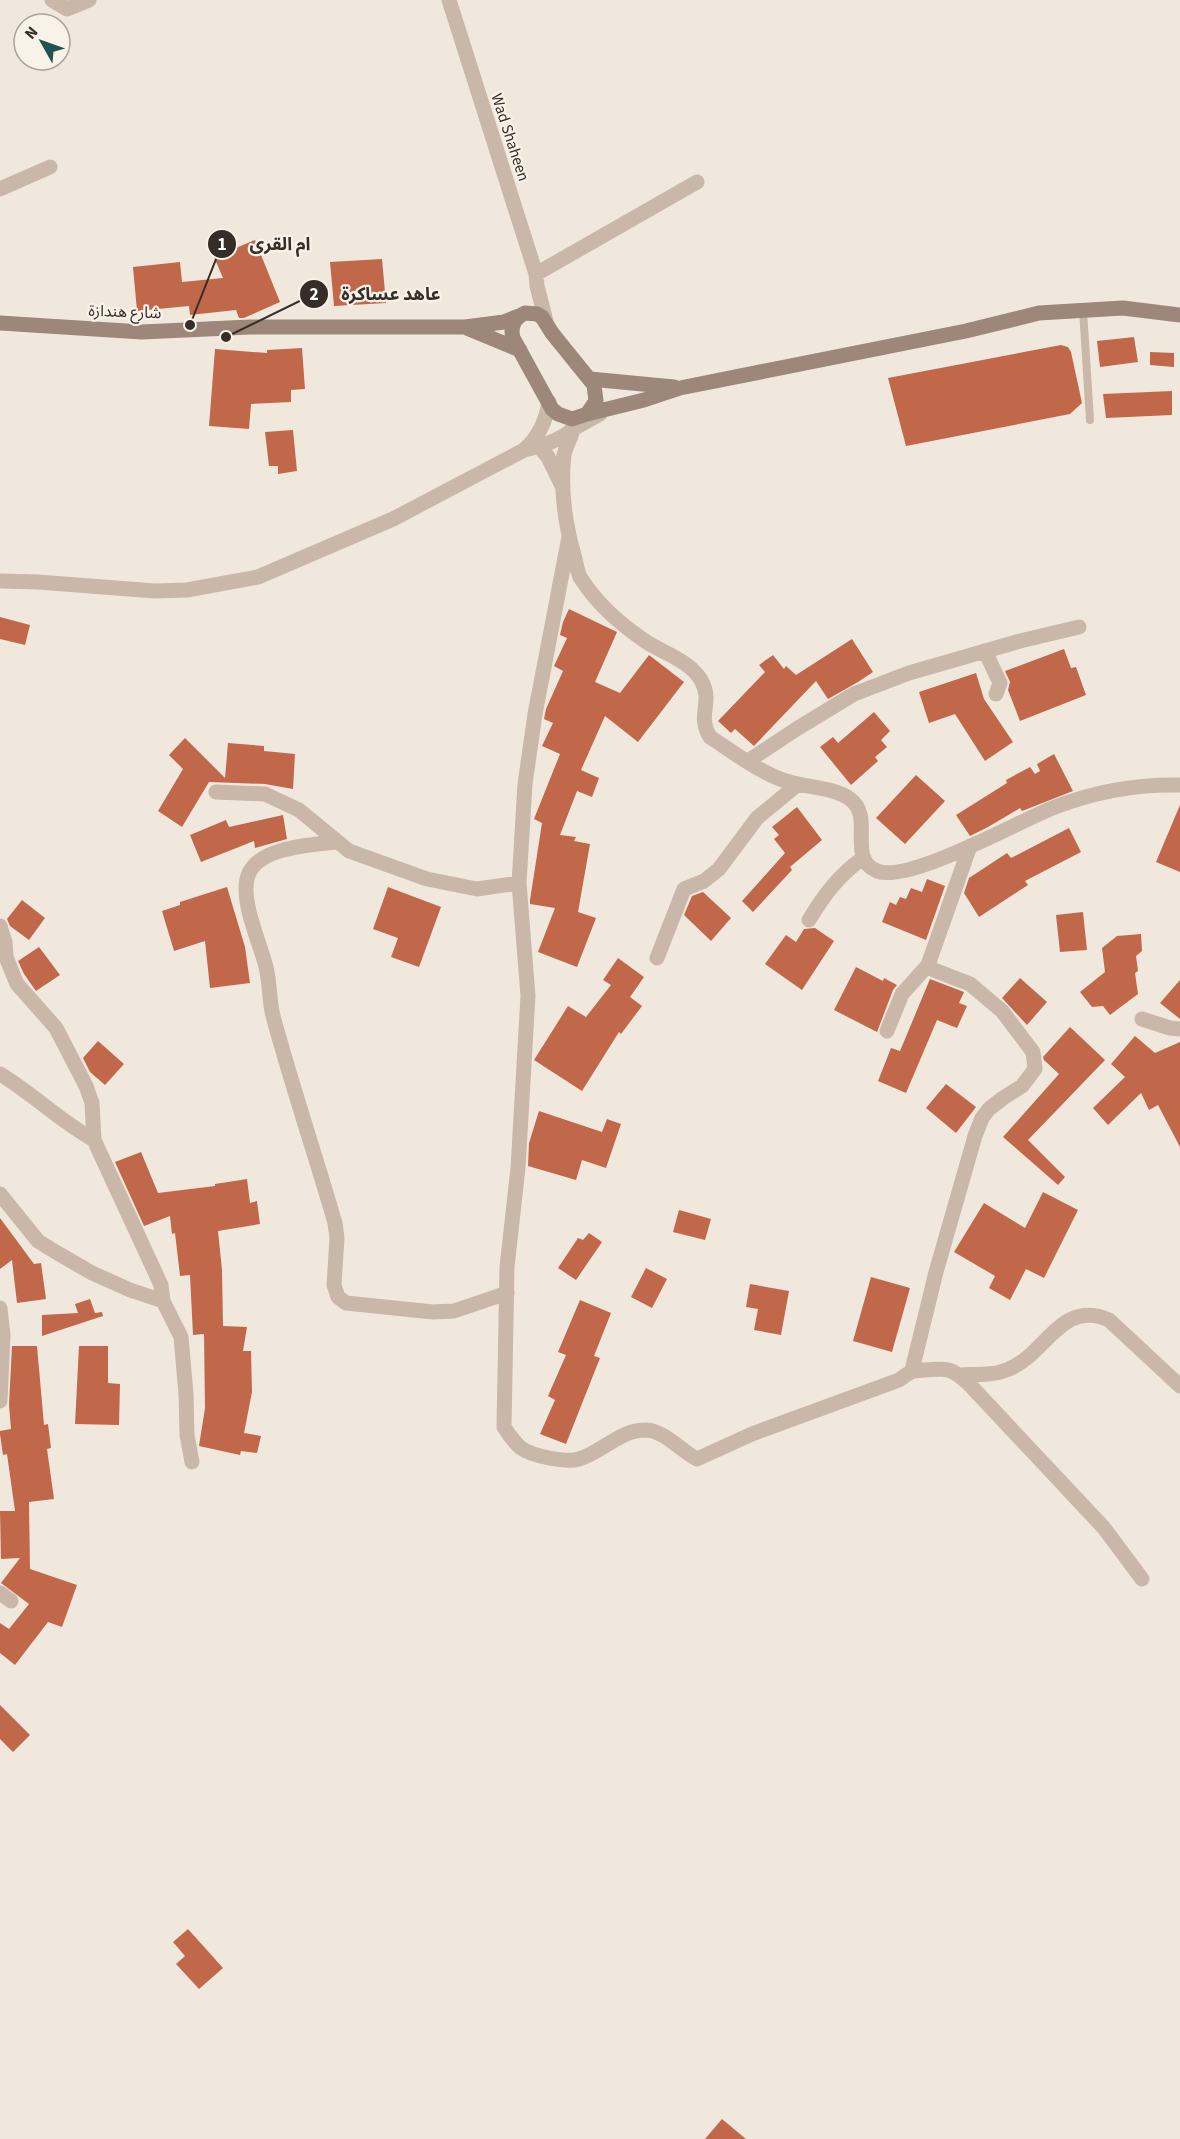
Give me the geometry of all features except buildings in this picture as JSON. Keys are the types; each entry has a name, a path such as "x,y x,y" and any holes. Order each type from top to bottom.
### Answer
{"street":[{"path":"52,0 67,9 89,0"},
{"name":"Wad Shaheen","path":"448,0 549,327"},
{"path":"0,189 50,167"},
{"path":"697,182 536,280 515,320 512,332 549,402 558,414 565,418 580,418 587,414 680,388 966,331 1039,313 1123,308 1180,315"},
{"path":"519,316 537,314 587,375 596,393 596,401 573,429 565,454 562,486 569,537 579,575 594,596 618,622 651,645 687,665 701,679 708,697 704,717 706,729 711,737 765,772 797,785 836,791 852,800 862,821 863,858 873,869 879,872 892,872 947,856 1055,807 1106,792 1180,785"},
{"name":"شارع هندازة","path":"0,323 142,332 250,327 465,327 504,322 519,316"},
{"name":"شارع هندازة","path":"465,327 519,348"},
{"path":"587,375 680,388"},
{"path":"533,444 547,414 549,402"},
{"path":"0,581 155,591 187,590 258,577 393,519 533,444 559,439 608,409"},
{"path":"533,444 548,457 562,486"},
{"path":"569,537 535,714 525,784 519,883 528,996 518,1168 507,1266 504,1427 511,1439 522,1449 556,1459 580,1459 629,1431 649,1430 697,1459 752,1434 899,1380 912,1370 950,1369 959,1375 1104,1528 1142,1579"},
{"path":"748,761 854,694 909,673 1078,627"},
{"path":"985,651 1000,683 996,694"},
{"path":"657,958 684,889 704,881 719,869 757,818 797,785"},
{"path":"216,792 265,794 299,810 349,851 427,879 477,889 519,883"},
{"path":"336,842 306,845 274,853 262,860 249,873 245,892 266,966 272,1013 335,1223 337,1238 334,1285 338,1298 346,1303 454,1311 507,1293"},
{"path":"887,1030 902,994 928,965 970,846"},
{"path":"809,920 823,896 845,870 863,858"},
{"path":"0,926 5,942 6,957 17,984 56,1028 86,1086 92,1103 94,1140 161,1285 163,1300 182,1338 187,1435 192,1462"},
{"path":"912,1370 936,1272 982,1118 989,1109 1022,1086 1035,1068 1033,1052 1002,1011 970,984 934,970 928,965"},
{"path":"1142,1019 1180,1029"},
{"path":"0,1074 19,1086 70,1127 94,1140"},
{"path":"0,1194 38,1241 92,1273 130,1290 163,1300"},
{"path":"0,1308 3,1335 0,1401"},
{"path":"959,1375 987,1374 1008,1370 1028,1358 1063,1323 1081,1315 1095,1314 1109,1320 1180,1386"}],"lane":[{"path":"1083,310 1090,420"}],"place":[{"name":"ام القرى","path":"190,325"},
{"name":"عاهد عساكرة","path":"226,337"}]}
